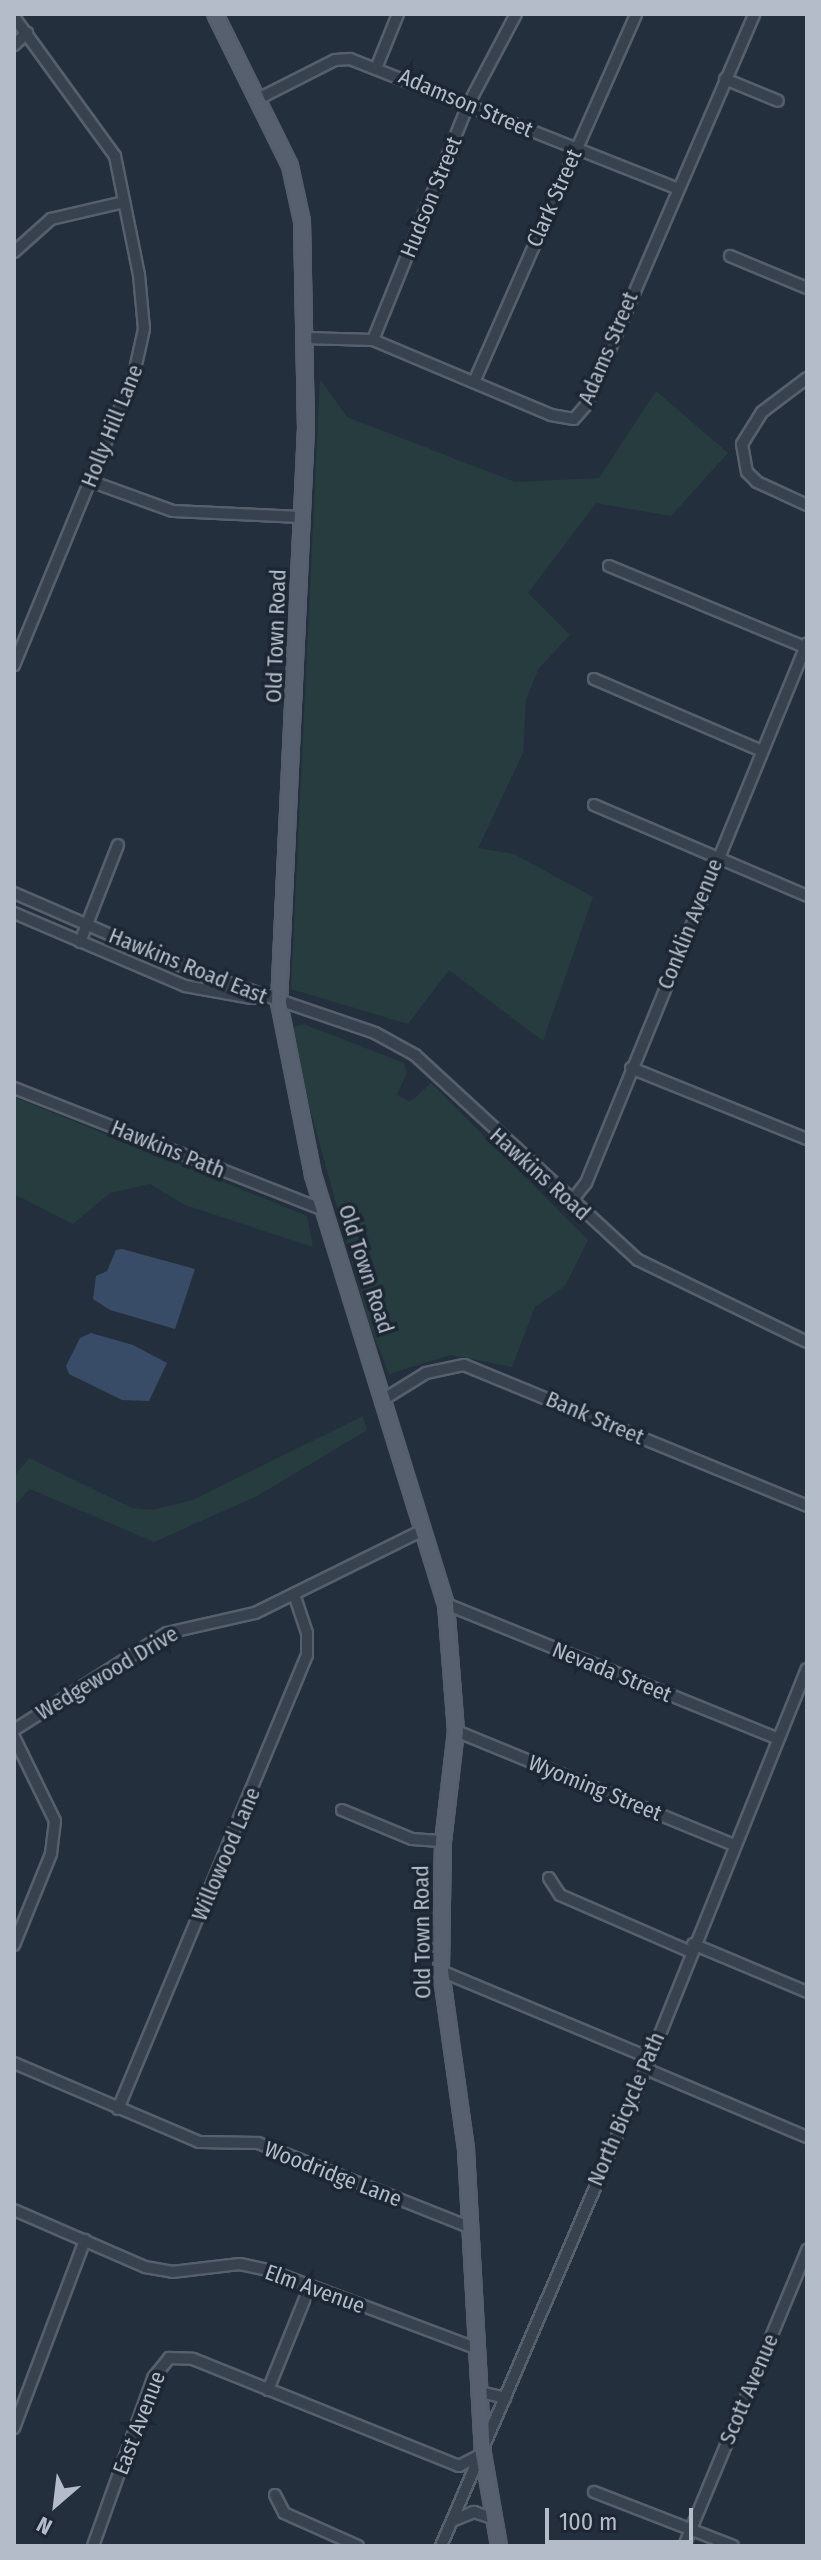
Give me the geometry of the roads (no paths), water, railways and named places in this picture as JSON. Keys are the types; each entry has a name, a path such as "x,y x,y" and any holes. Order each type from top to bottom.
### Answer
{"main road":[{"name":"Old Town Road","path":"215,14 290,166 302,221 305,338 301,517 279,1003 287,1064 324,1210 446,1604 456,1731 443,1841 441,1971 472,2228 483,2454 499,2546"}],"street":[{"path":"377,66 398,14"},
{"name":"Hudson Street","path":"373,340 468,105 516,14"},
{"name":"Clark Street","path":"474,382 636,14"},
{"name":"Adams Street","path":"305,338 373,340 566,420 580,414 675,188 754,14"},
{"name":"Holly Hill Lane","path":"14,17 99,128 115,156 143,302 142,341 90,481 14,665"},
{"path":"14,45 27,33"},
{"name":"Adamson Street","path":"258,99 335,60 377,66 675,188"},
{"path":"725,79 778,101"},
{"path":"14,252 51,219 124,202"},
{"path":"730,256 807,288"},
{"path":"807,378 762,412 742,444 747,472 757,482 807,505"},
{"path":"90,481 173,511 301,517"},
{"path":"609,566 806,646"},
{"name":"Conklin Avenue","path":"571,1202 586,1183 806,646"},
{"path":"594,679 762,751"},
{"path":"594,805 807,896"},
{"path":"80,942 118,845"},
{"name":"Hawkins Road East","path":"14,893 279,1003"},
{"name":"Hawkins Road East","path":"14,913 185,986 279,1003"},
{"name":"Hawkins Road","path":"279,1003 375,1033 415,1055 571,1202 638,1260 807,1342"},
{"path":"631,1068 806,1137"},
{"name":"Hawkins Path","path":"14,1088 324,1210"},
{"name":"Bank Street","path":"384,1399 426,1373 464,1365 807,1506"},
{"name":"Wedgewood Drive","path":"14,1730 167,1633 255,1613 423,1530"},
{"name":"Willowood Lane","path":"118,2109 304,1663 307,1633 294,1594"},
{"name":"Nevada Street","path":"446,1604 778,1739"},
{"name":"North Bicycle Path","path":"441,2546 646,2069 691,1947 778,1739 802,1699 807,1669"},
{"name":"Wyoming Street","path":"456,1731 734,1845"},
{"path":"14,1737 55,1821 51,1854 14,1945"},
{"path":"342,1810 412,1839 443,1841"},
{"path":"549,1878 560,1895 807,1992"},
{"path":"441,1971 650,2058"},
{"name":"Woodridge Lane","path":"14,2063 199,2142 258,2143 472,2228"},
{"path":"646,2069 807,2137"},
{"name":"Elm Avenue","path":"14,2210 161,2272 240,2264 310,2286 478,2349"},
{"path":"14,2428 85,2240"},
{"name":"Scott Avenue","path":"684,2546 807,2250"},
{"path":"310,2286 268,2390 459,2466 483,2454"},
{"name":"East Avenue","path":"93,2546 162,2362 185,2356 268,2390"},
{"path":"480,2392 505,2398"},
{"path":"594,2492 733,2546"},
{"path":"275,2495 284,2513 358,2546"},
{"path":"453,2521 474,2512 493,2518"}],"water":[{"path":"116,1250 195,1269 175,1329 110,1310 93,1299 96,1276 107,1271"},
{"path":"91,1333 133,1345 167,1363 149,1401 122,1400 69,1374 66,1366 80,1338"}]}
